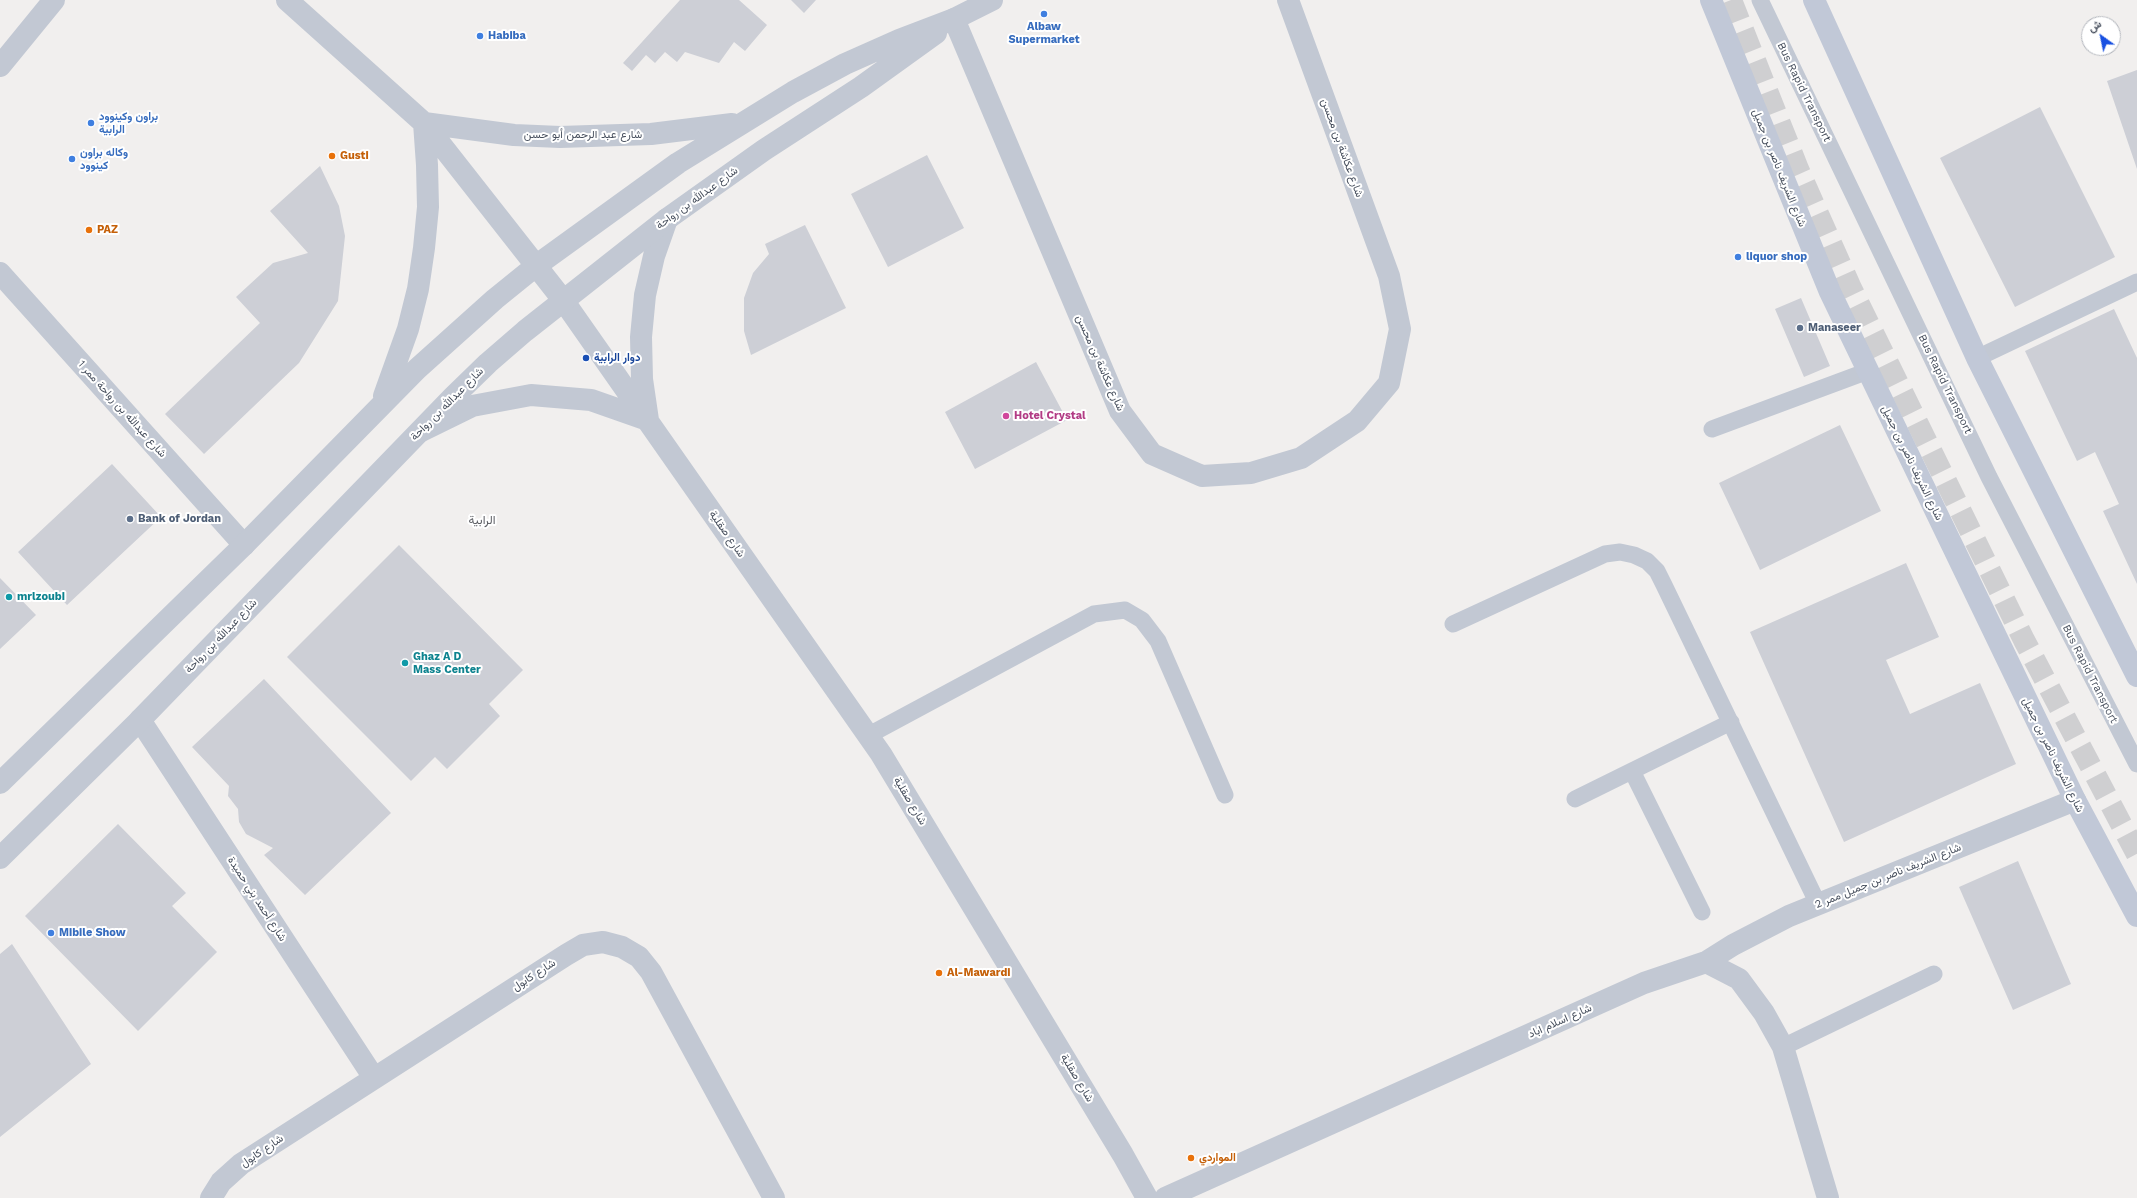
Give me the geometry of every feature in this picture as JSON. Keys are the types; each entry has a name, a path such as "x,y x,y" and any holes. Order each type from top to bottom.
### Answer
{"main road":[{"name":"شارع الشريف ناصر بن جميل","path":"1711,0 1830,292 2075,800 2137,916"},
{"path":"1814,0 1977,358 2132,654 2137,676"}],"street":[{"path":"0,66 54,0"},
{"path":"287,0 424,123 564,300"},
{"name":"شارع عبدالله بن رواحة","path":"0,783 244,546 380,407 455,333 537,265 678,163 844,64 899,40 954,19 992,0"},
{"name":"شارع عكاشة بن محسن","path":"954,19 1120,411 1152,454 1202,476 1251,473 1301,458 1357,421 1389,383 1400,329 1389,276 1288,0"},
{"name":"شارع عبدالله بن رواحة","path":"0,858 140,720 418,432 488,363 667,218 764,150 879,74 954,19"},
{"path":"380,407 396,369 418,289 428,207 428,165 424,123"},
{"name":"شارع عبد الرحمن أبو حسن","path":"424,123 507,134 560,137 651,134 743,123"},
{"name":"شارع صقلية","path":"648,420 642,379 641,337 645,295 654,256 667,218"},
{"name":"شارع عبدالله بن رواحة ممر 1","path":"0,273 244,546"},
{"name":"شارع صقلية","path":"564,300 869,736 1124,1155 1147,1198"},
{"path":"418,432 472,406 531,395 591,400 648,420"},
{"name":"شارع أحمد بني حميدة","path":"140,720 374,1078"},
{"name":"شارع الشريف ناصر بن جميل ممر 2","path":"1706,962 1760,930 1818,904 2075,800"},
{"name":"شارع كابول","path":"211,1198 221,1182 241,1164 577,948 583,945 603,942 622,947 639,957 651,972 774,1198"},
{"path":"1706,962 1739,979 1764,1013 1783,1047 1828,1198"},
{"name":"شارع اسلام اباد","path":"1166,1198 1644,984 1706,962"}],"lane":[{"name":"Bus Rapid Transport","path":"1760,0 1989,477 2137,764"},
{"path":"1977,358 2137,282"},
{"path":"1712,429 1868,371"},
{"path":"1453,624 1591,559 1605,554 1620,552 1634,554 1647,561 1657,572 1818,904"},
{"path":"869,736 1094,614 1125,610 1142,620 1158,641 1226,795"},
{"path":"1575,799 1731,722"},
{"path":"1632,771 1702,912"},
{"path":"1783,1047 1934,974"}],"building":[{"path":"680,0 739,0 767,25 745,51 734,42 719,63 685,52 677,62 665,52 655,63 646,55 632,71 623,63"},
{"path":"791,0 816,0 804,13"},
{"path":"2137,70 2137,169 2107,81"},
{"path":"2040,107 2115,257 2015,307 1940,158"},
{"path":"927,155 964,228 888,267 851,194"},
{"path":"320,166 339,206 345,236 338,301 299,363 204,454 165,414 260,323 236,297 273,263 308,253 270,211"},
{"path":"805,225 846,308 751,355 744,331 744,298 753,273 769,254 765,244"},
{"path":"1801,298 1830,366 1804,377 1775,309"},
{"path":"2114,309 2137,358 2137,584 2103,511 2119,504 2095,452 2077,461 2025,351"},
{"name":"Hotel Crystal","path":"1036,362 1067,420 975,469 945,412"},
{"path":"1840,425 1881,511 1760,570 1719,483"},
{"path":"112,464 161,517 67,605 18,552"},
{"name":"Ghaz A D Mass Center","path":"399,545 523,670 489,704 500,716 447,769 435,757 411,781 287,657"},
{"path":"1906,563 1939,637 1886,660 1910,714 1980,683 2016,764 1844,842 1750,632"},
{"name":"mrlzoubi","path":"0,578 36,615 0,649"},
{"path":"264,679 391,813 305,895 264,855 273,848 246,834 239,822 238,809 228,796 229,786 192,747"},
{"path":"118,824 186,893 172,906 217,952 138,1031 25,916"},
{"path":"2018,861 2071,984 2013,1010 1959,887"},
{"path":"12,944 91,1064 0,1137 0,954"}],"tunnel":[{"path":"1731,0 1798,169 1850,286 2024,640 2137,854"}],"place":[{"name":"Albaw Supermarket","path":"1044,14"},
{"name":"Habiba","path":"480,36"},
{"name":"براون وكينوود الرابية","path":"91,123"},
{"name":"Gusti","path":"332,156"},
{"name":"وكاله براون كينوود","path":"72,159"},
{"name":"PAZ","path":"89,230"},
{"name":"liquor shop","path":"1738,257"},
{"name":"Manaseer","path":"1800,328"},
{"name":"دوار الرابية","path":"586,358"},
{"name":"Hotel Crystal","path":"1006,416"},
{"name":"Bank of Jordan","path":"130,519"},
{"name":"mrlzoubi","path":"9,597"},
{"name":"Ghaz A D Mass Center","path":"405,663"},
{"name":"Mibile Show","path":"51,933"},
{"name":"Al-Mawardi","path":"939,973"},
{"name":"المواردي","path":"1191,1158"}],"district":[{"name":"الرابية","path":"482,520"}]}
